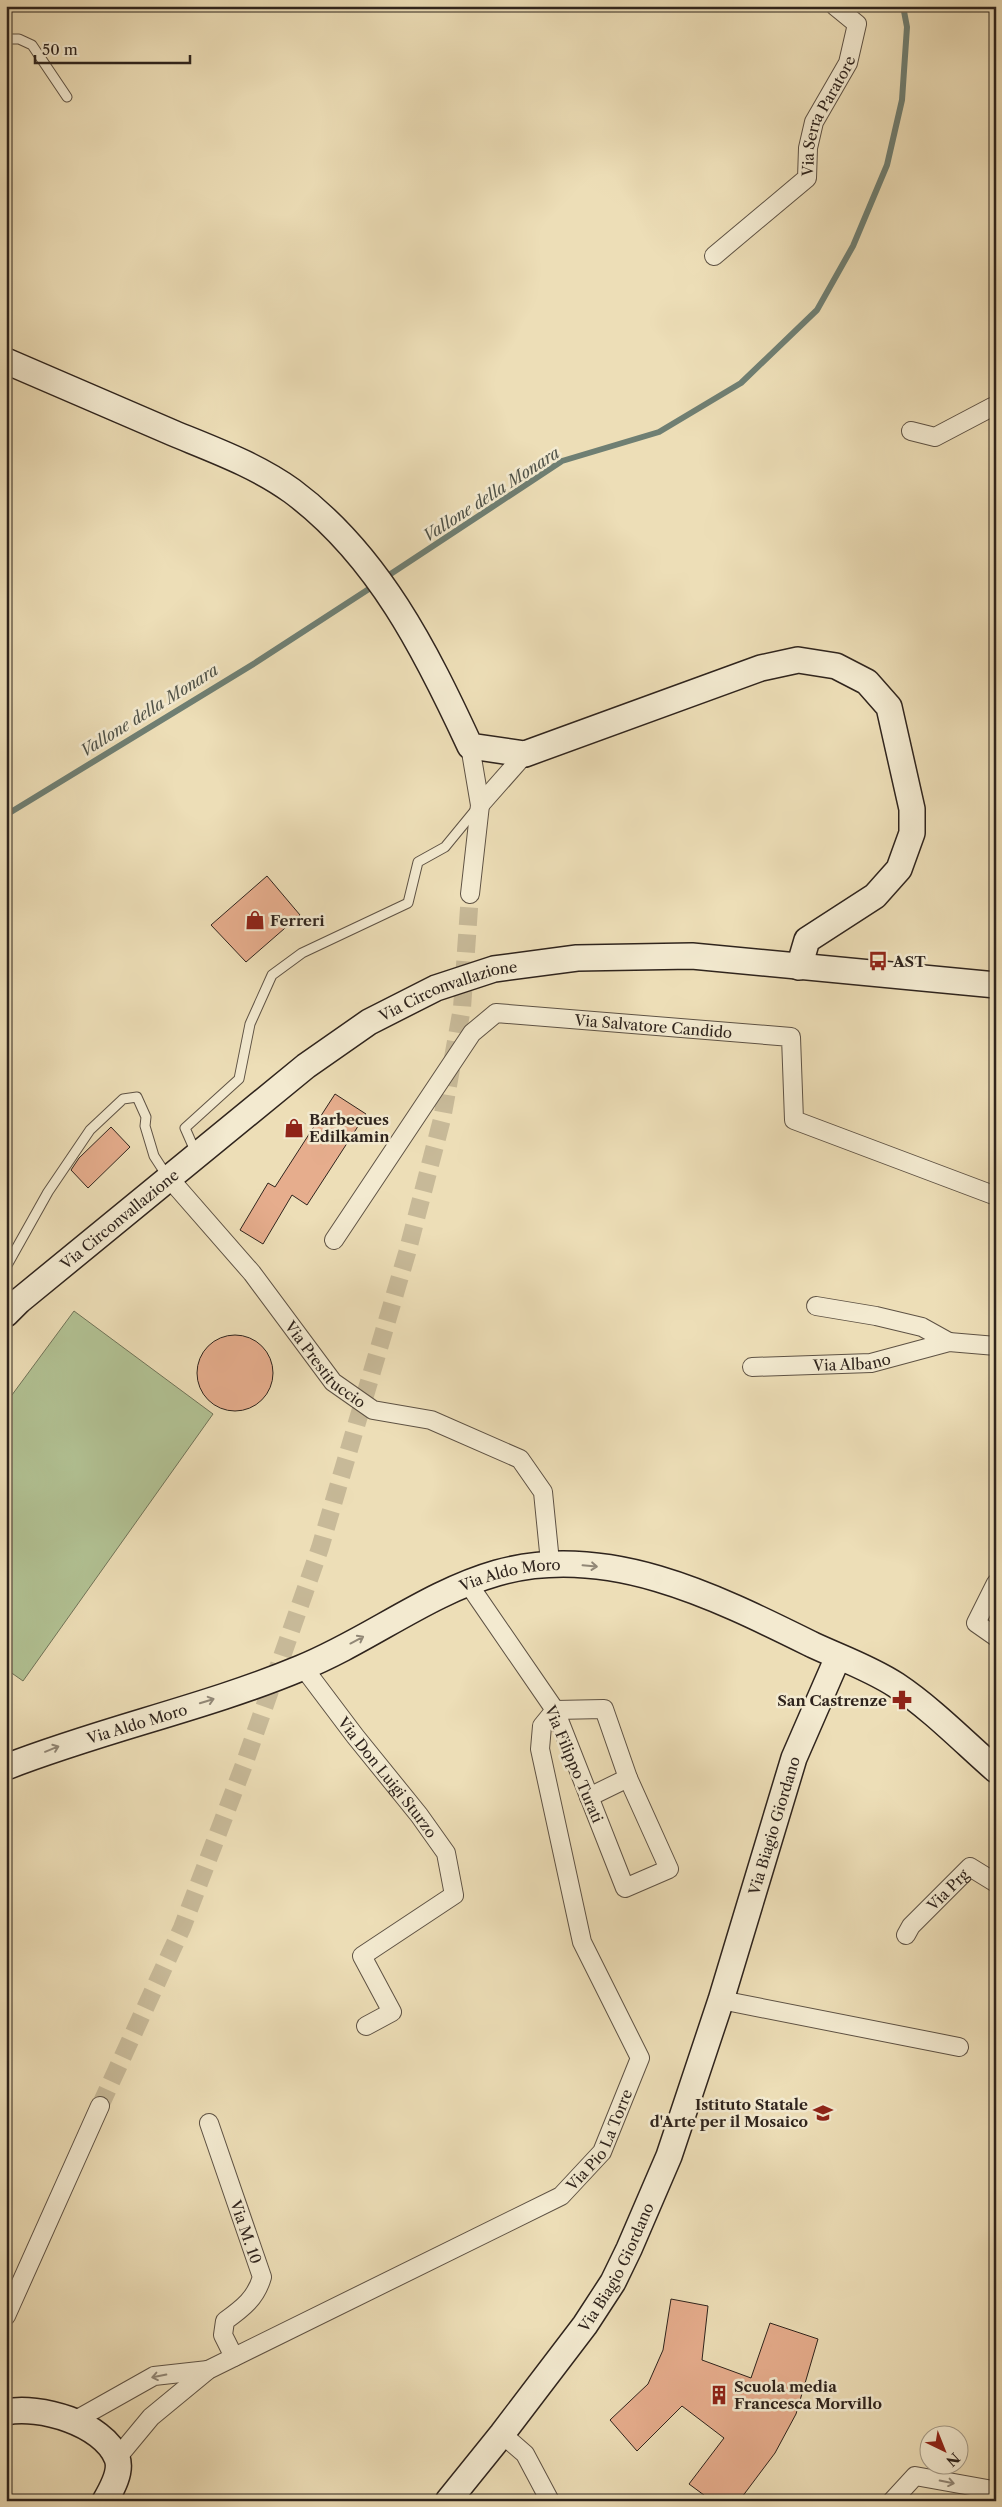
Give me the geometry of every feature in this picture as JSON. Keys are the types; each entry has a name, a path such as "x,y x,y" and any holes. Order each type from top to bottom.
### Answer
{"street":[{"name":"Via Serra Paratore","path":"714,256 807,178 808,148 814,122 848,63 857,24 835,6"},
{"path":"6,361 246,464 292,491 346,539 370,569 412,631 470,746 480,806 470,894"},
{"path":"911,431 935,437 992,407 996,408"},
{"path":"470,746 525,754 761,668 798,660 836,666 867,682 889,707 912,809 912,833 899,869 875,896 808,940 800,967"},
{"path":"480,806 525,754"},
{"name":"Via Circonvallazione","path":"6,1314 19,1301 306,1066 369,1022 436,988 494,969 577,958 692,956 996,985"},
{"name":"Via Salvatore Candido","path":"334,1240 472,1033 496,1013 790,1037 794,1120 996,1196"},
{"name":"Via Prestituccio","path":"169,1178 252,1273 333,1382 373,1410 431,1420 520,1459 543,1492 550,1562"},
{"name":"Via Albano","path":"816,1306 876,1316 922,1327 949,1342"},
{"name":"Via Albano","path":"752,1367 871,1363 949,1342 996,1346"},
{"name":"Via Aldo Moro","path":"6,1767 59,1746 243,1690 303,1668 467,1582 498,1572 550,1562 605,1567 647,1575 672,1583 753,1615 838,1657 872,1670 898,1686 996,1770"},
{"name":"Via Filippo Turati","path":"467,1582 555,1710 624,1888 668,1869 628,1778"},
{"path":"996,1583 976,1623 996,1637"},
{"name":"Via Biagio Giordano","path":"448,2501 585,2325 617,2274 669,2156 721,2000 794,1758 838,1657"},
{"name":"Via Don Luigi Sturzo","path":"303,1668 419,1815 446,1853 454,1895 362,1956 392,2012 366,2026"},
{"path":"555,1710 604,1709 628,1778 589,1797"},
{"name":"Via Pio La Torre","path":"208,2370 561,2196 602,2152 640,2058 582,1942 540,1749 542,1726 555,1710"},
{"name":"Via Prg","path":"906,1935 911,1926 970,1867 996,1883"},
{"path":"721,2000 960,2047"},
{"path":"6,2316 100,2106"},
{"name":"Via M. 10","path":"209,2123 262,2276 257,2291 244,2307 225,2321 223,2335 234,2357"},
{"path":"74,2421 154,2376 208,2370"},
{"path":"117,2458 151,2417 208,2370"},
{"path":"6,2412 18,2410 42,2411 74,2421 102,2437 117,2458 118,2473 105,2501"},
{"path":"502,2434 525,2454 550,2501"},
{"path":"892,2501 915,2476 993,2490"}],"lane":[{"path":"6,39 19,39 32,45 67,97"},
{"path":"197,1155 185,1128 238,1079 250,1024 272,975 302,953 408,903 418,862 445,847 480,806"},
{"path":"6,1266 48,1192 90,1130 123,1099 137,1097 146,1117 145,1126 154,1156 169,1178"}],"green space":[{"path":"74,1311 213,1414 23,1681 6,1669 6,1403"}],"building":[{"name":"Ferreri","path":"267,876 300,915 246,962 211,925"},
{"path":"335,1094 366,1114 307,1205 292,1195 263,1244 240,1230 268,1183 275,1187"},
{"path":"111,1127 130,1147 88,1188 71,1170 79,1158"},
{"path":"235,1335 249,1338 262,1346 270,1359 273,1373 270,1387 262,1400 249,1408 235,1411 221,1408 208,1400 200,1387 197,1373 200,1359 208,1346 221,1338"},
{"name":"Scuola media Francesca Morvillo","path":"671,2299 708,2306 702,2360 751,2378 770,2323 818,2339 796,2414 775,2453 739,2501 712,2501 689,2484 724,2438 682,2406 637,2451 610,2420 648,2384 663,2350"}],"waterway":[{"name":"Vallone della Monara","path":"383,579 562,461 659,432 741,383 817,310 853,246 887,165 902,100 907,27 903,6"},
{"name":"Vallone della Monara","path":"6,815 255,663 375,585"}],"tunnel":[{"path":"100,2106 182,1928 245,1762 320,1548 407,1253 442,1119 462,1008 470,894"}],"place":[{"name":"Ferreri","path":"255,920"},
{"name":"AST","path":"878,961"},
{"name":"Barbecues Edilkamin","path":"294,1128"},
{"name":"San Castrenze","path":"902,1700"},
{"name":"Istituto Statale d'Arte per il Mosaico","path":"823,2113"},
{"name":"Scuola media Francesca Morvillo","path":"719,2395"}]}
